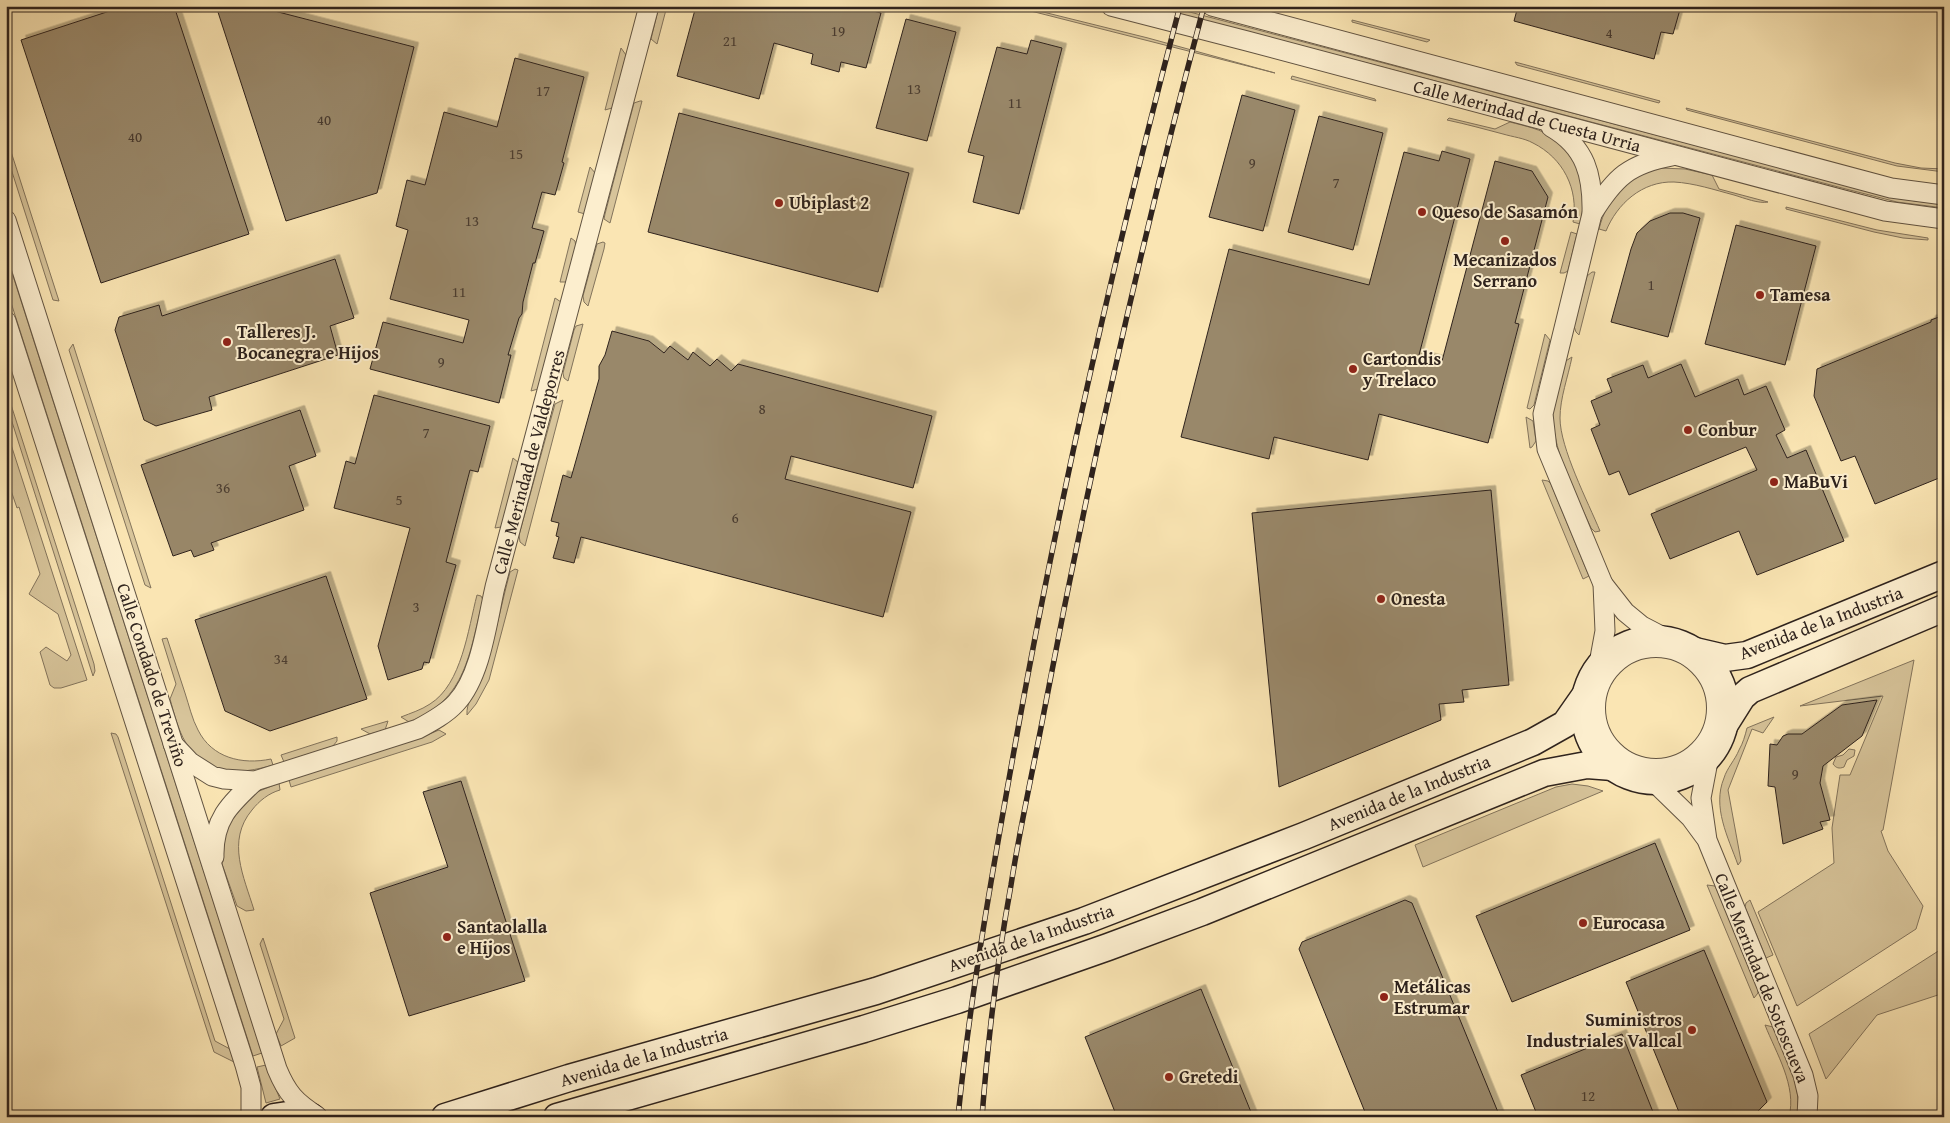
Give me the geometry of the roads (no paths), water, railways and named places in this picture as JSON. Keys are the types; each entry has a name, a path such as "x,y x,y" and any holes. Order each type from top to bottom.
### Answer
{"main road":[{"name":"Avenida de la Industria","path":"1670,641 1695,651 1725,658 1747,655 1944,574"},
{"name":"Avenida de la Industria","path":"1710,756 1719,741 1725,724 1742,697 1750,690 1944,608"},
{"path":"1670,641 1657,639 1630,644 1607,658 1609,665 1586,694 1585,722 1589,735 1603,758 1613,768 1632,777 1653,781 1669,780 1684,775 1698,767 1710,756"},
{"path":"1695,651 1706,660 1721,683 1726,710 1725,724"},
{"name":"Avenida de la Industria","path":"445,1117 569,1078 876,991 1084,921 1295,840 1532,742 1565,724 1586,694"},
{"name":"Avenida de la Industria","path":"557,1117 891,1021 957,1000 1202,912 1544,773 1587,765 1613,768"},
{"path":"274,1117 294,1114 312,1117"}],"street":[{"name":"Calle Merindad de Valdeporres","path":"173,744 190,762 212,776 224,779 255,781 418,729 456,703 468,686 479,657 495,587 649,6"},
{"name":"Calle Merindad de Cuesta Urria","path":"1111,6 1885,210 1944,219"},
{"name":"Calle Merindad de Cuesta Urria","path":"1212,6 1891,188 1944,195"},
{"path":"1538,120 1563,133 1576,145 1592,185 1592,214 1542,414 1547,449 1603,584 1625,612 1642,626 1670,641"},
{"path":"1592,214 1605,193 1635,167 1650,160 1675,156"},
{"name":"Calle Condado de Treviño","path":"6,220 283,1084 302,1107 318,1117"},
{"name":"Calle Condado de Treviño","path":"6,321 245,1065 251,1087 251,1117"},
{"path":"1603,584 1609,665 1611,670 1599,694 1597,708 1599,722 1604,734 1611,746 1622,755 1640,764 1661,766 1674,763 1686,757 1697,748 1705,738 1713,716 1714,707 1711,689 1702,673 1682,655 1664,650 1646,650 1609,665"},
{"name":"Calle Merindad de Sotoscueva","path":"1707,840 1701,798 1710,756"},
{"name":"Calle Merindad de Valdeporres","path":"214,870 213,840 218,824 226,810 255,781"},
{"name":"Calle Merindad de Sotoscueva","path":"1653,781 1691,818 1707,840 1803,1076 1808,1096 1806,1117"}],"railway":[{"path":"958,1117 975,983 1029,667 1088,382 1132,194 1180,6"},
{"path":"982,1117 1001,943 1022,820 1061,623 1098,445 1138,269 1204,6"}],"place":[{"name":"Ubiplast 2","path":"779,203"},
{"name":"Queso de Sasamón","path":"1422,212"},
{"name":"Mecanizados Serrano","path":"1505,241"},
{"name":"Tamesa","path":"1760,295"},
{"name":"Talleres J. Bocanegra e Hijos","path":"227,342"},
{"name":"Cartondis y Trelaco","path":"1353,369"},
{"name":"Conbur","path":"1688,430"},
{"name":"MaBuVi","path":"1774,482"},
{"name":"Onesta","path":"1381,599"},
{"name":"Eurocasa","path":"1583,923"},
{"name":"Santaolalla e Hijos","path":"447,937"},
{"name":"Metálicas Estrumar","path":"1384,997"},
{"name":"Suministros Industriales Vallcal","path":"1692,1030"},
{"name":"Gretedi","path":"1169,1077"}]}
